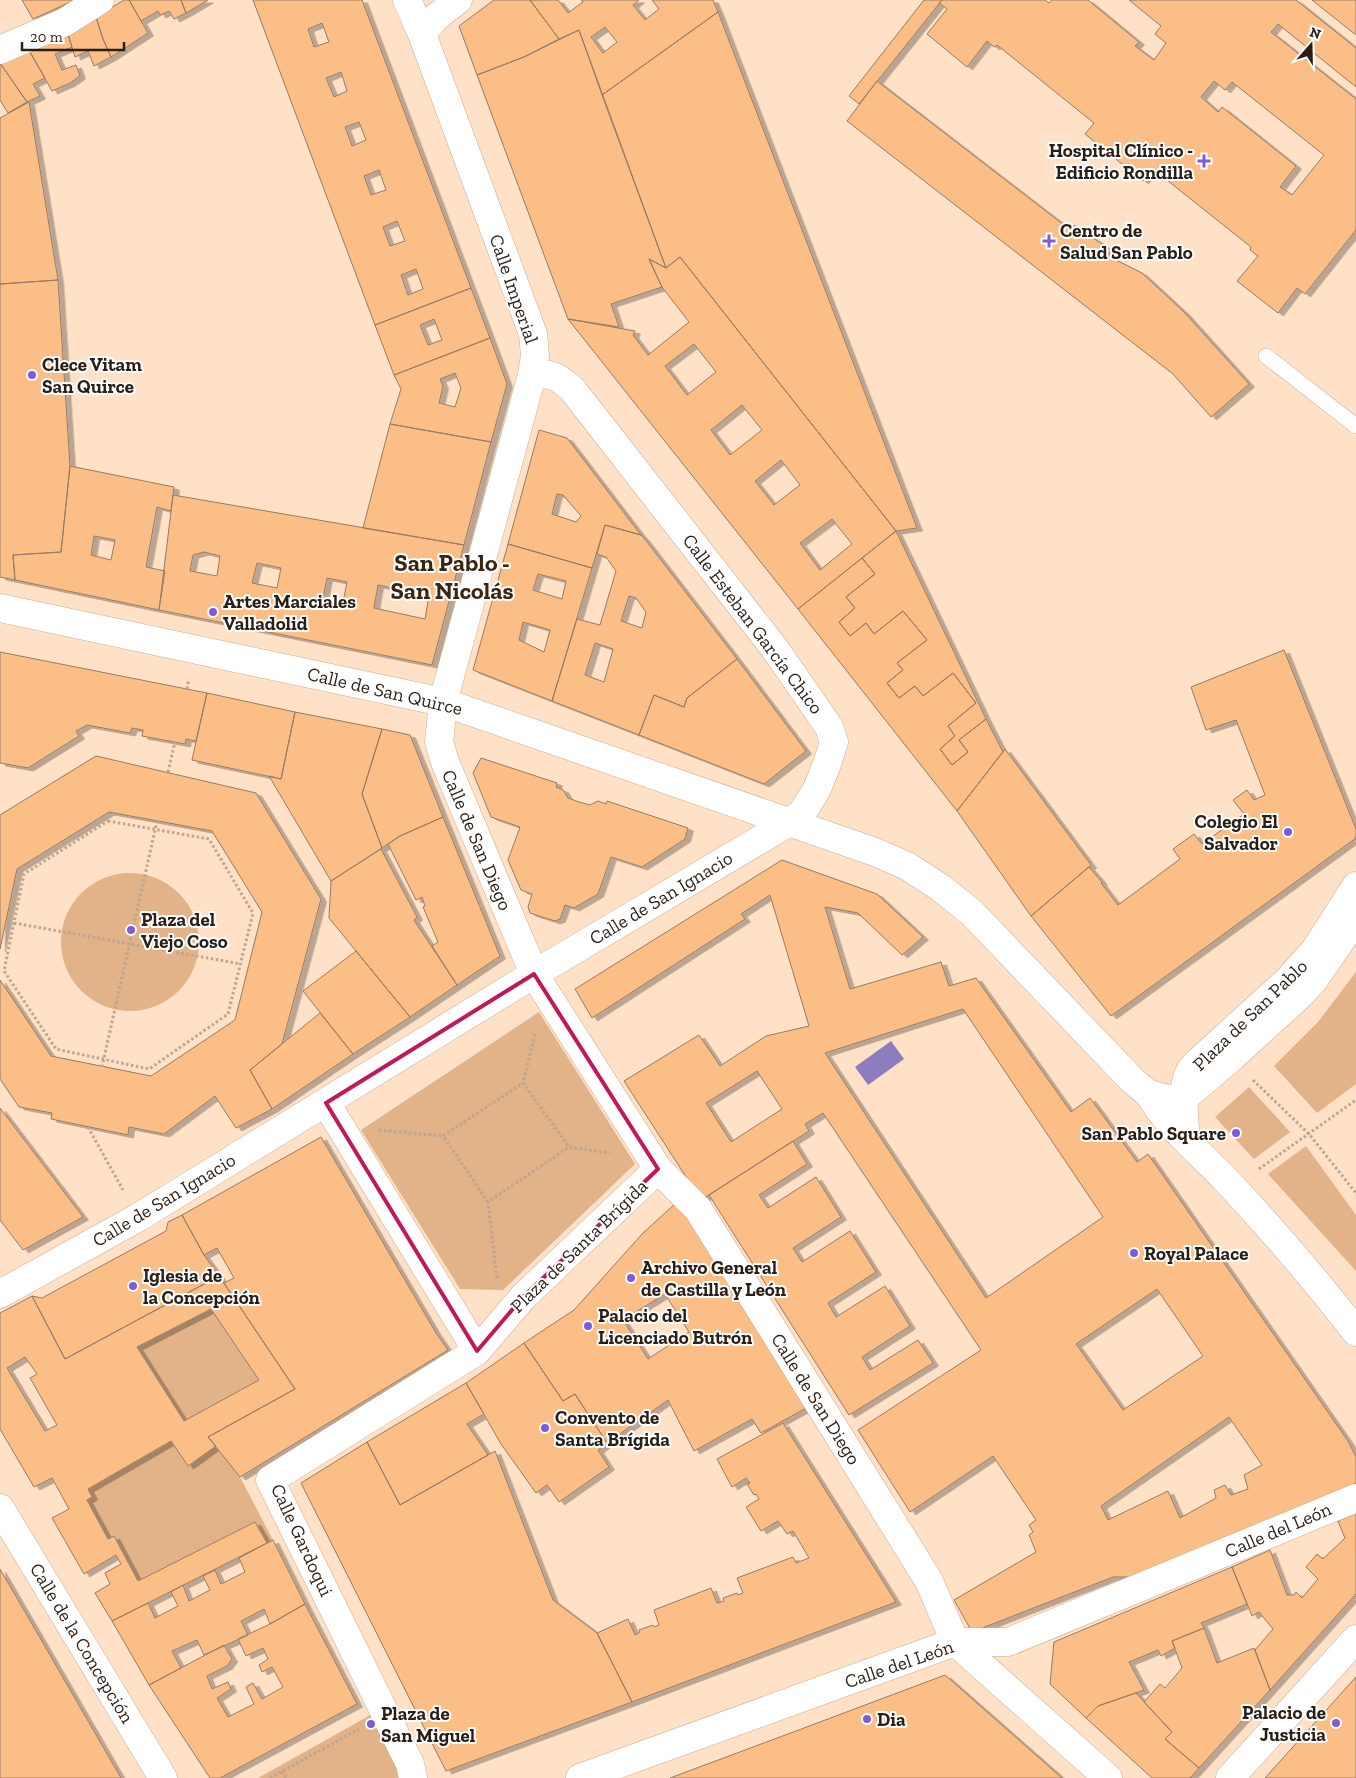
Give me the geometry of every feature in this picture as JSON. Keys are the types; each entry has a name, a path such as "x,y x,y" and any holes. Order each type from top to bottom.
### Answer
{"street":[{"path":"2,44 65,22 100,0"},
{"name":"Calle Imperial","path":"407,0 422,34 533,334 535,355 532,375 443,702"},
{"path":"422,34 436,17 458,0"},
{"name":"Calle Esteban García Chico","path":"532,375 545,373 560,378 572,389 775,648 829,727 834,742 828,764 817,789 802,813 788,823"},
{"name":"Calle de San Quirce","path":"0,608 443,702 788,823"},
{"name":"Calle de San Diego","path":"443,702 439,742 445,762 539,982"},
{"path":"788,823 875,852 907,866 941,888 972,913 1085,1032 1133,1081 1149,1094 1159,1110 1313,1276 1356,1332"},
{"name":"Calle de San Ignacio","path":"539,982 788,823"},
{"name":"Plaza de San Pablo","path":"1186,1138 1185,1097 1186,1082 1190,1072 1198,1062 1295,973 1315,950 1356,886"},
{"name":"Plaza de San Pablo","path":"1185,1097 1300,995 1318,974 1356,919"},
{"path":"477,1351 326,1102 539,982"},
{"name":"Plaza de Santa Brígida","path":"477,1351 523,1296 654,1163 539,982"},
{"path":"1149,1094 1168,1099 1185,1097"},
{"name":"Calle de San Ignacio","path":"0,1294 139,1217 326,1102"},
{"name":"Calle de San Diego","path":"654,1163 698,1209 929,1582 955,1642"},
{"name":"Calle Gardoqui","path":"412,1771 386,1714 270,1480 477,1351"},
{"name":"Calle del León","path":"580,1778 955,1642 1008,1642 1356,1498"},
{"name":"Calle de la Concepción","path":"0,1508 163,1778"},
{"path":"1230,1778 1356,1639"},
{"path":"955,1642 1108,1778"}],"lane":[{"path":"1266,356 1356,426"}],"path":[{"path":"168,772 174,742"},
{"path":"108,821 209,839 253,913 228,1014 149,1069 56,1049 4,971 14,923 24,874 108,821"},
{"path":"102,1067 157,821"},
{"path":"14,923 241,964"},
{"path":"539,982 523,1083 568,1147 654,1163"},
{"path":"1251,1078 1309,1134 1356,1193"},
{"path":"341,1126 443,1136 523,1083"},
{"path":"1256,1171 1356,1100"},
{"path":"88,1127 139,1217"},
{"path":"443,1136 488,1202 502,1321"},
{"path":"488,1202 568,1147"},
{"path":"270,1778 386,1714"},
{"path":"282,1771 286,1778"}],"highlighted area":[{"path":"534,974 658,1169 523,1297 477,1351 326,1103"}],"shaded area":[{"path":"130,873 144,874 157,878 169,884 179,893 188,903 194,915 198,928 198,956 194,969 188,981 179,991 169,1000 157,1006 144,1010 130,1011 116,1010 103,1006 91,1000 81,991 72,981 66,969 62,956 61,942 62,928 66,915 72,903 81,893 91,884 103,878 116,874"},
{"path":"1356,972 1356,1084 1317,1113 1274,1066 1318,1022"},
{"path":"539,1012 635,1164 503,1290 460,1289 361,1130"},
{"path":"891,1041 904,1059 868,1085 855,1067"},
{"path":"1249,1087 1290,1132 1254,1159 1215,1117"},
{"path":"1306,1146 1356,1215 1356,1271 1268,1174"},
{"path":"211,1309 259,1380 184,1421 137,1347"},
{"path":"171,1441 189,1466 216,1446 240,1477 273,1540 267,1543 255,1522 138,1581 114,1536 108,1539 87,1500 92,1497 88,1489"},
{"path":"374,1713 402,1778 258,1778"}],"building":[{"path":"22,0 75,0 33,19"},
{"path":"124,0 129,0 148,33 111,57 96,17"},
{"path":"129,0 181,0 186,13 174,19 169,11 160,15 158,11 141,21"},
{"path":"181,0 208,0 186,13"},
{"path":"253,0 362,0 471,288 375,325","holes":["322,23 329,42 314,47 308,29","341,72 347,91 334,97 326,78","359,122 366,140 352,146 345,127","379,170 386,190 371,195 364,176","397,221 405,241 390,246 383,227","416,269 423,289 408,295 401,275"]},
{"path":"494,0 530,0 559,39 524,57 477,75 459,26"},
{"path":"530,0 558,0 568,13 583,2 581,0 639,0 633,5 645,20 659,9 652,0 713,0 718,12 602,95 579,30 559,39","holes":["605,27 617,42 603,53 591,37"]},
{"path":"924,0 942,0 859,104 849,96"},
{"name":"Hospital Clínico - Edificio Rondilla","path":"942,0 1045,0 1049,3 1052,0 1088,0 1139,42 1135,46 1154,60 1166,43 1155,34 1161,26 1129,0 1296,0 1356,48 1356,87 1278,24 1271,32 1356,99 1356,230 1305,294 1297,288 1278,313 1237,281 1258,256 1250,250 1251,247 1153,169 1143,181 1085,134 1094,123 997,45 994,47 987,41 967,67 927,34 947,9 939,3","holes":["1214,81 1225,90 1232,82 1324,155 1292,195 1280,187 1296,166 1222,107 1218,112 1201,97"]},
{"path":"1312,0 1356,0 1356,35"},
{"path":"718,12 917,528 896,531 680,257 666,268 602,95"},
{"path":"96,17 111,57 94,66 88,51 75,57 66,28"},
{"path":"66,28 72,47 55,54 62,70 76,65 80,76 52,91 26,45"},
{"path":"579,30 666,268 649,259 662,287 611,304 619,327 568,319 477,75 524,57"},
{"path":"26,45 45,78 33,84 40,96 27,102 0,63"},
{"path":"0,63 27,102 8,113 0,100"},
{"name":"Centro de Salud San Pablo","path":"877,81 1073,232 1074,225 1111,250 1108,256 1142,273 1185,313 1249,384 1211,417 1173,374 847,121"},
{"path":"29,102 58,280 0,284 0,118"},
{"path":"680,257 896,531 798,609 568,319 635,331 633,335 648,355 689,322 662,287 649,259 666,268","holes":["694,344 716,372 687,395 665,366","742,405 762,430 730,455 711,430","781,460 800,485 774,505 755,481","832,519 852,544 820,570 800,543"]},
{"name":"Clece Vitam San Quirce","path":"58,280 70,466 61,552 13,555 15,580 0,577 0,284"},
{"path":"471,288 490,338 394,375 375,325","holes":["434,319 442,340 428,345 420,325"]},
{"path":"490,338 507,384 491,442 390,424 401,389 394,375","holes":["455,373 461,388 455,407 439,403 443,386 440,379"]},
{"path":"390,424 491,442 464,545 363,528"},
{"path":"539,430 567,438 641,535 605,525 592,568 508,544","holes":["557,494 563,495 581,516 576,522 552,514"]},
{"path":"70,466 174,487 171,511 157,507 146,567 165,571 159,610 15,580 13,555 61,552","holes":["94,536 115,540 111,560 91,555"]},
{"path":"173,495 464,545 432,665 159,610","holes":["204,552 220,556 217,576 190,571 193,555","257,563 281,568 277,588 252,583","327,578 347,582 343,602 323,598","378,585 429,596 425,619 374,608"]},
{"path":"605,525 641,535 737,659 687,698 684,707 654,695 639,735 552,701 577,619 600,625 616,571 606,557 597,554","holes":["629,596 636,598 646,612 642,628 621,621","595,643 613,649 604,682 585,675"]},
{"path":"896,531 986,719 959,740 968,752 952,765 940,749 955,736 948,726 976,703 953,673 923,696 915,686 899,698 887,683 903,670 897,663 927,640 903,611 874,634 866,623 850,636 839,622 855,608 846,597 875,574 862,558"},
{"path":"508,544 592,568 552,701 473,670","holes":["538,574 566,581 562,599 533,590","523,622 550,630 544,652 519,640"]},
{"path":"862,558 875,574 846,597 855,608 839,622 850,636 866,623 874,634 903,611 927,640 897,663 903,670 887,683 899,698 915,686 923,696 953,673 976,703 948,726 955,736 940,749 952,765 968,752 959,740 986,719 1003,752 957,811 798,609"},
{"name":"Colegio El Salvador","path":"1284,650 1356,829 1356,838 1111,1016 1031,916 1089,867 1118,905 1180,859 1173,849 1194,834 1202,844 1244,814 1233,800 1247,790 1254,800 1265,795 1236,720 1206,730 1191,687"},
{"path":"0,652 207,693 196,741 186,739 185,744 142,736 143,730 132,728 130,733 87,725 76,731 79,736 28,768 0,763"},
{"path":"737,659 806,751 764,784 639,735 654,695 684,707 687,698"},
{"path":"207,693 295,712 281,779 192,760"},
{"path":"295,712 382,729 362,794 382,848 331,881 269,776 281,779"},
{"path":"382,729 410,735 443,817 400,836 382,848 362,794"},
{"path":"1005,749 1091,865 1031,916 957,811"},
{"path":"96,756 256,793 321,899 282,1044 250,1070 272,1109 236,1128 215,1096 164,1134 129,1127 128,1135 51,1119 52,1113 19,1107 0,1079 0,980 51,1056 151,1076 235,1020 262,912 212,831 109,812 17,869 0,949 0,815"},
{"path":"481,758 557,783 556,787 563,790 568,798 579,802 590,805 598,801 606,804 607,801 688,828 685,839 642,867 611,857 598,894 574,908 565,905 560,919 555,921 530,913 528,907 532,894 521,890 508,860 520,827 491,817 473,773"},
{"path":"443,817 500,956 457,985 432,946 438,942 423,907 425,906 422,897 416,900 388,844 400,836"},
{"path":"381,849 417,917 414,920 457,985 410,1017 329,918 331,881"},
{"name":"Royal Palace","path":"782,860 877,894 923,937 902,955 858,913 825,907 850,989 941,962 949,986 976,978 1071,1112 1090,1098 1137,1162 1148,1154 1348,1441 1356,1457 1356,1483 1139,1577 1113,1577 972,1632 954,1600 1036,1552 1029,1535 1033,1532 1029,1525 1036,1520 993,1456 910,1512 858,1430 981,1350 823,1113 805,1124 809,1131 701,1200 624,1081 699,1035 720,1066 766,1036 809,1026 770,895 741,914 745,919 592,1018 575,989","holes":["963,1009 1103,1217 986,1298 825,1053","757,1071 782,1109 731,1142 706,1103","1157,1289 1203,1356 1123,1410 1076,1344","1229,1417 1262,1465 1244,1475 1248,1489 1231,1495 1225,1485 1214,1490 1216,1498 1180,1518 1168,1491 1108,1520 1101,1506"]},
{"path":"356,951 410,1017 353,1054 303,991"},
{"path":"320,1013 353,1054 272,1109 250,1070"},
{"path":"0,1108 83,1217 23,1250 0,1220"},
{"path":"321,1137 436,1333 448,1350 240,1477 208,1437 295,1389 224,1283 234,1278 217,1248 204,1255 182,1215"},
{"path":"793,1141 807,1164 759,1195 768,1208 816,1177 841,1217 793,1248 802,1262 850,1231 876,1272 828,1303 836,1317 885,1286 910,1326 862,1357 870,1370 918,1340 933,1363 849,1415 709,1195"},
{"name":"Palacio del Licenciado Butrón","path":"677,1202 808,1407 761,1433 752,1419 694,1451 668,1400 607,1443 575,1394 563,1401 524,1343 574,1310 643,1233","holes":["665,1294 689,1332 648,1359 623,1320"]},
{"name":"Iglesia de la Concepción","path":"182,1215 204,1255 219,1276 65,1359 32,1296 42,1298 166,1231 168,1222"},
{"path":"219,1276 295,1389 208,1437 216,1446 188,1466 171,1441 88,1489 92,1497 87,1500 108,1539 114,1536 138,1581 255,1522 267,1543 112,1621 95,1593 110,1584 105,1573 121,1564 116,1555 84,1574 52,1518 69,1509 52,1478 34,1487 0,1429 0,1313 32,1296 65,1359","holes":["211,1309 259,1380 184,1421 137,1347","25,1357 37,1374 30,1378 57,1425 45,1431 7,1368"]},
{"name":"Convento de Santa Brígida","path":"524,1343 563,1401 575,1394 607,1443 598,1450 609,1467 559,1502 547,1485 536,1493 501,1444 466,1383"},
{"path":"466,1383 484,1414 467,1424 488,1455 400,1505 367,1442"},
{"path":"783,1423 896,1602 632,1702 597,1633 628,1619 635,1635 640,1632 639,1630 659,1625 654,1610 711,1588 717,1603 724,1601 723,1598 743,1593 737,1578 793,1557 796,1563 809,1558 793,1531 787,1534 778,1521 761,1531 746,1507 759,1499 747,1484 750,1483 746,1478 732,1487 717,1459"},
{"path":"367,1442 400,1505 495,1451 553,1600 597,1633 632,1702 446,1771 301,1483"},
{"path":"1356,1513 1356,1594 1270,1690 1255,1650 1273,1629 1259,1612 1252,1616 1232,1567 1270,1550 1287,1595 1294,1595 1296,1592 1302,1598 1318,1579 1306,1567 1317,1554 1323,1559 1345,1538 1338,1521"},
{"path":"273,1540 305,1604 270,1624 264,1609 241,1621 248,1635 204,1655 197,1640 172,1651 181,1668 149,1685 112,1621 148,1603 155,1618 178,1606 171,1592 183,1585 189,1601 210,1590 203,1576 215,1570 221,1584 245,1572 239,1558"},
{"path":"1232,1567 1247,1604 1201,1623 1204,1628 1172,1641 1175,1648 1161,1656 1158,1650 1129,1662 1144,1690 1098,1706 1086,1718 1050,1684 1054,1642"},
{"path":"0,1569 32,1624 121,1778 0,1778"},
{"path":"305,1604 357,1704 220,1778 210,1778 149,1685 224,1645 232,1659 227,1666 207,1676 212,1689 228,1682 231,1689 217,1698 228,1717 254,1704 246,1687 253,1683 262,1699 283,1687 272,1667 262,1672 259,1665 268,1659 263,1648 246,1656 238,1639 270,1624"},
{"path":"1204,1628 1217,1663 1254,1648 1270,1690 1199,1768 1165,1739 1172,1732 1144,1702 1160,1684 1165,1688 1182,1668 1172,1641"},
{"path":"945,1675 1062,1778 670,1778 804,1728"},
{"name":"Palacio de Justicia","path":"1356,1677 1356,1778 1265,1778 1274,1768"},
{"path":"1136,1693 1172,1732 1165,1739 1199,1768 1190,1778 1152,1778 1086,1718 1098,1706"}],"place":[{"name":"Hospital Clínico - Edificio Rondilla","path":"1204,161"},
{"name":"Centro de Salud San Pablo","path":"1049,241"},
{"name":"Clece Vitam San Quirce","path":"32,375"},
{"name":"Artes Marciales Valladolid","path":"213,612"},
{"name":"Colegio El Salvador","path":"1288,832"},
{"name":"Plaza del Viejo Coso","path":"131,930"},
{"name":"San Pablo Square","path":"1236,1133"},
{"name":"Royal Palace","path":"1134,1253"},
{"name":"Archivo General de Castilla y León","path":"631,1278"},
{"name":"Iglesia de la Concepción","path":"133,1286"},
{"name":"Palacio del Licenciado Butrón","path":"588,1326"},
{"name":"Convento de Santa Brígida","path":"545,1428"},
{"name":"Dia","path":"867,1719"},
{"name":"Palacio de Justicia","path":"1336,1723"},
{"name":"Plaza de San Miguel","path":"371,1724"}],"district":[{"name":"San Pablo - San Nicolás","path":"452,576"}]}
